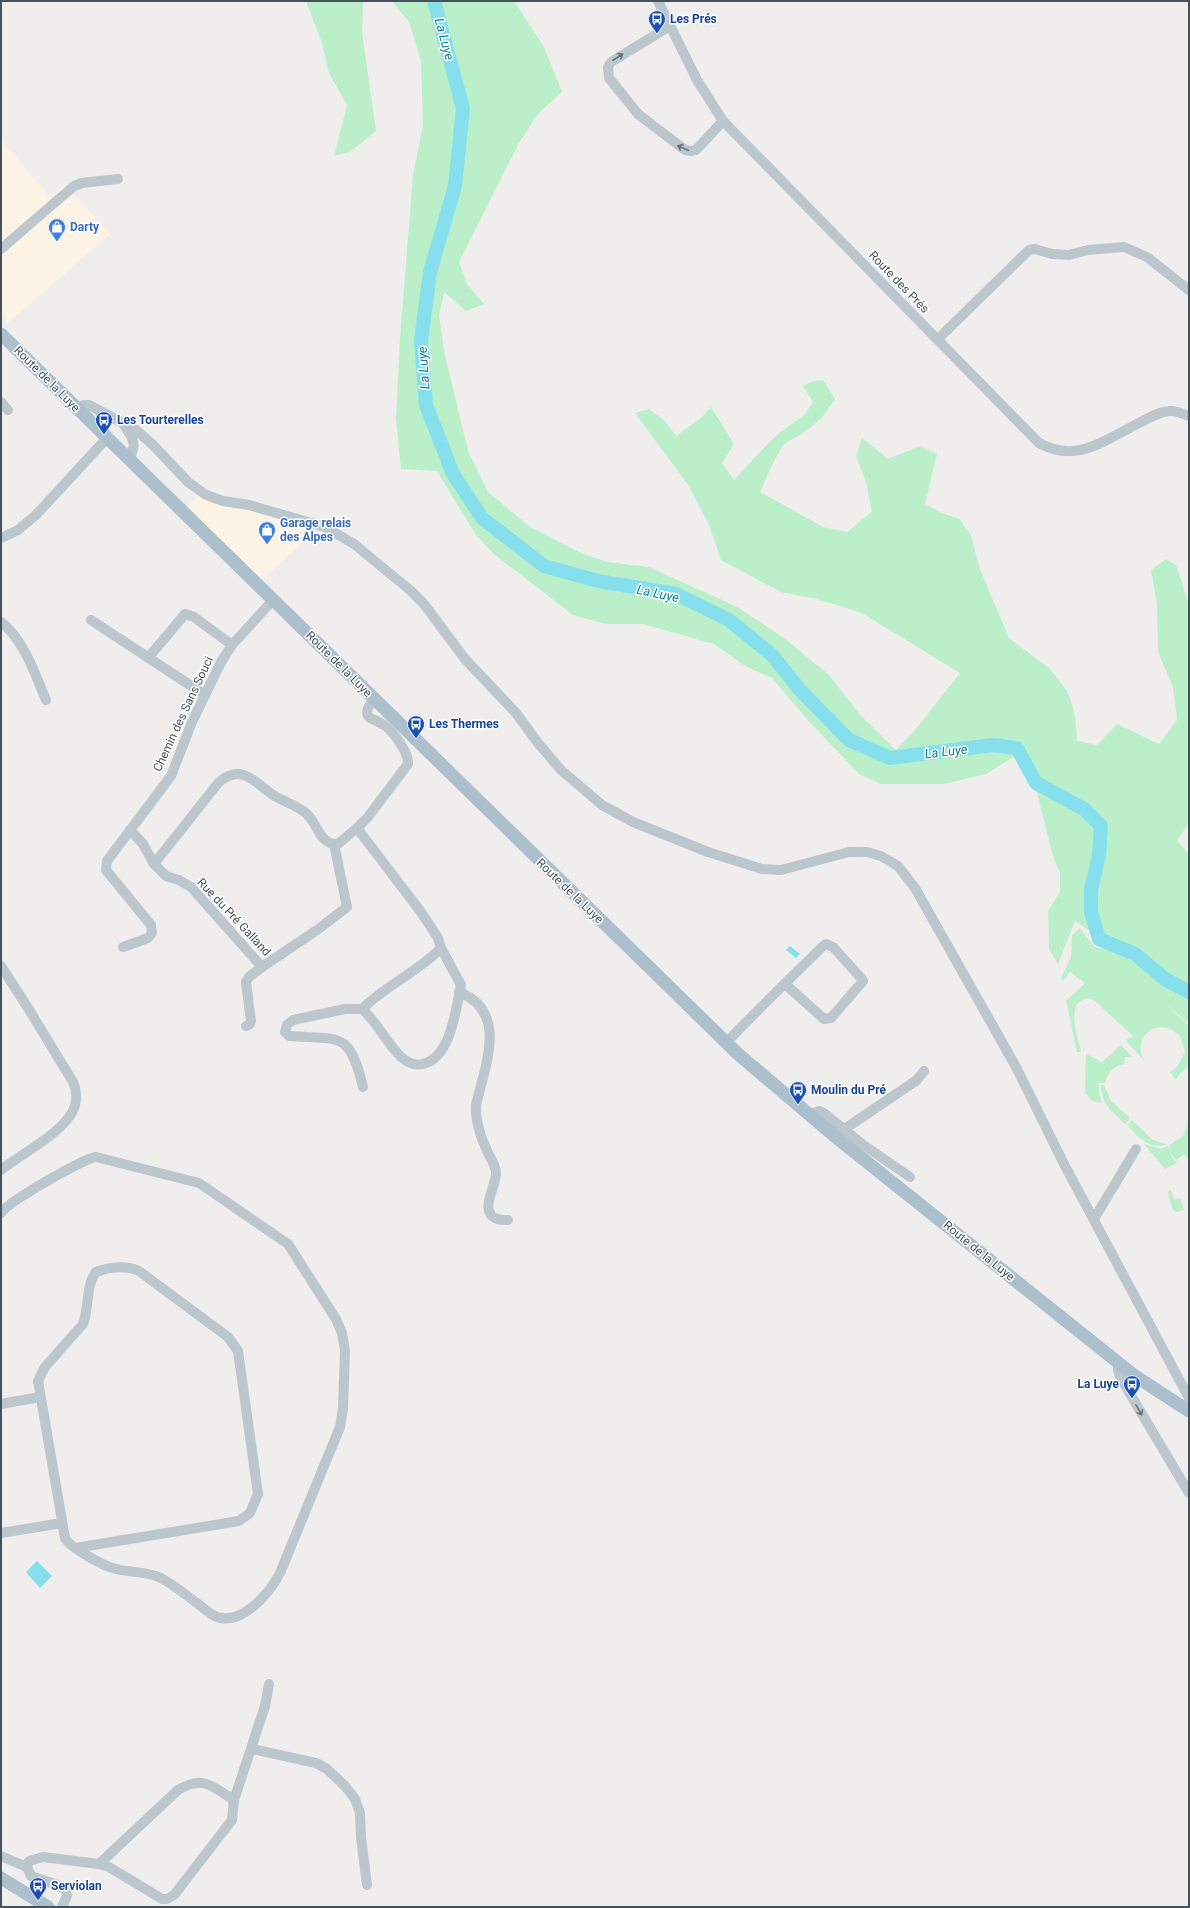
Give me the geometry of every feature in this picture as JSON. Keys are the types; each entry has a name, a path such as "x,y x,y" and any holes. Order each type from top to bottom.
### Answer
{"main road":[{"name":"Route de la Luye","path":"1,328 11,343"},
{"name":"Route de la Luye","path":"1,334 668,985 729,1040 774,1084 1118,1362 1165,1397 1189,1411"},
{"path":"1,1878 48,1907"},
{"path":"1,1888 31,1907"}],"street":[{"name":"Route des Prés","path":"658,1 697,80 723,121 1039,443 1050,449 1062,452 1086,449 1160,413 1171,411 1189,416"},
{"path":"670,26 611,62 608,67 608,78 638,114 685,150 691,152 696,150 723,121"},
{"path":"1,249 74,186 82,183 118,179"},
{"path":"938,339 1029,250 1035,249 1052,254 1069,255 1088,250 1124,247 1147,257 1189,290"},
{"path":"1,402 8,410"},
{"path":"76,408 89,405 136,430 153,445 188,482 206,495 223,501 249,506 325,527 354,544 410,590 424,604 465,658 516,713 561,770 602,805 633,822 708,852 762,869 781,870 849,852 867,852 881,856 898,866 914,888 1016,1067 1065,1166 1189,1398"},
{"path":"122,422 134,442 133,451 128,458"},
{"path":"1,538 18,530 36,516 107,438"},
{"name":"Chemin des Sans Souci","path":"123,947 148,938 152,933 151,925 106,870 107,861 171,776 192,722 221,662 232,645 273,600"},
{"path":"148,658 185,614 194,618 232,645"},
{"path":"91,620 205,695"},
{"path":"1,622 9,628 30,661 46,700"},
{"path":"130,830 143,844 154,864 224,777 231,775 246,776 274,796 301,809 315,824 326,841 338,844 357,828 405,770 409,758 384,725 370,719 368,708 374,699"},
{"path":"357,828 421,912 438,938 441,948 461,984 446,1045 438,1056 428,1063 419,1065 402,1058 393,1049 369,1015 362,1009 345,1009 293,1020 286,1025 285,1032 288,1036 326,1037 339,1040 351,1050 359,1067 364,1087"},
{"name":"Rue du Pré Galland","path":"154,864 166,876 179,880 191,887 262,967 348,907 334,844"},
{"path":"729,1040 785,984 826,944 833,947 862,978 863,982 828,1020 824,1019 785,984"},
{"path":"362,1009 372,999 432,957 441,948"},
{"path":"1,966 73,1082 76,1091 74,1108 70,1117 53,1133 1,1170"},
{"path":"246,1026 250,1024 251,1021 246,982 262,967"},
{"path":"460,992 470,996 481,1006 488,1017 490,1031 487,1057 475,1112 480,1135 495,1167 496,1174 488,1208 491,1216 496,1219 508,1220"},
{"path":"843,1130 917,1080 924,1071"},
{"path":"810,1114 820,1111 843,1130 910,1178"},
{"path":"1094,1219 1136,1149"},
{"path":"1,1212 11,1203 82,1161 96,1157 199,1183 288,1244 336,1319 342,1333 345,1351 343,1408 340,1426 280,1573 267,1592 252,1608 236,1616 220,1618 160,1578 145,1573 113,1568 75,1548 66,1540 38,1381 41,1372 83,1324 96,1272 108,1268 129,1268 139,1271 228,1336 238,1351 258,1487 257,1499 250,1513 239,1521 75,1548"},
{"path":"1118,1362 1120,1377 1189,1493"},
{"path":"1,1404 40,1397"},
{"path":"1,1532 62,1523"},
{"path":"62,1907 67,1896 66,1890 61,1886 31,1876 27,1867 29,1861 43,1857 99,1864 109,1867 162,1899 167,1899 174,1895 232,1820 234,1800 265,1706 269,1684"},
{"path":"252,1749 316,1763 327,1769 345,1786 355,1800 360,1813 367,1885"},
{"path":"99,1864 183,1787 202,1782 234,1800"},
{"path":"1,1856 27,1867"}],"shaded area":[{"path":"1,140 51,198 65,184 110,234 6,325 1,307"},
{"path":"198,496 281,517 311,535 262,580 187,507"}],"green space":[{"path":"306,1 363,1 362,32 376,131 351,151 334,156 347,105 329,73 322,43"},
{"path":"392,1 514,1 544,47 562,92 538,114 519,143 459,262 467,284 484,304 466,311 444,292 439,316 444,351 468,451 488,492 530,527 583,554 607,562 649,567 737,607 784,638 828,674 861,716 896,750 916,729 960,673 860,612 813,598 781,592 721,560 709,525 689,486 635,413 649,409 665,421 676,436 702,417 711,407 734,444 722,463 734,480 772,439 805,414 813,402 803,386 813,381 823,380 835,399 821,419 803,433 784,444 775,459 760,492 823,527 847,532 872,512 866,482 856,456 862,438 888,459 920,446 937,454 925,504 942,513 959,519 971,535 979,567 1009,638 1049,668 1068,692 1075,715 1077,741 1097,745 1117,724 1159,744 1177,720 1173,687 1158,652 1157,603 1151,570 1166,559 1176,565 1189,604 1189,823 1177,841 1189,854 1189,1024 1166,1004 1189,1026 1189,1066 1180,1073 1176,1080 1170,1072 1177,1067 1185,1052 1180,1036 1172,1030 1160,1027 1148,1032 1144,1036 1141,1048 1141,1054 1144,1060 1126,1041 1129,1037 1131,1038 1133,1036 1094,1000 1084,1000 1078,1003 1075,1009 1075,1027 1081,1052 1077,1052 1066,1001 1085,983 1070,972 1063,981 1061,978 1071,957 1072,935 1080,928 1090,942 1097,947 1114,947 1075,921 1058,964 1049,949 1048,911 1060,892 1060,872 1054,860 1026,749 986,774 944,784 881,784 859,774 806,718 772,678 745,666 714,644 643,624 605,624 573,615 495,555 476,535 437,471 401,469 396,419 400,338 413,175 423,125 421,61 409,22"},
{"path":"1121,1045 1132,1057 1125,1057 1124,1064 1117,1066 1112,1070 1107,1076 1105,1083 1099,1083 1099,1094 1102,1103 1092,1101 1085,1093 1086,1054 1101,1063"},
{"path":"1101,1085 1104,1085 1111,1101 1130,1118 1125,1124 1108,1107 1101,1091"},
{"path":"1132,1120 1152,1139 1167,1145 1155,1146 1145,1141 1127,1125"},
{"path":"1189,1122 1189,1159 1184,1155 1177,1160 1171,1155 1169,1145 1183,1136"},
{"path":"1144,1144 1161,1149 1168,1146 1171,1156 1177,1163 1165,1169"},
{"path":"1171,1190 1174,1200 1180,1198 1184,1210 1176,1212 1172,1209 1168,1192"}],"water":[{"path":"790,946 800,954 796,958 786,950"},
{"path":"37,1561 52,1576 40,1588 26,1572"}],"waterway":[{"name":"La Luye","path":"434,1 463,108 455,186 430,272 421,341 426,405 453,474 482,518 544,566 598,581 676,594 729,620 773,656 800,690 849,740 890,758 993,745 1017,748 1036,783 1084,809 1101,826 1099,855 1091,890 1091,912 1099,939 1135,954 1165,979 1189,992"}],"place":[{"name":"Les Prés","path":"657,34"},
{"name":"Darty","path":"57,242"},
{"name":"Les Tourterelles","path":"104,435"},
{"name":"Garage relais des Alpes","path":"267,545"},
{"name":"Les Thermes","path":"416,739"},
{"name":"Moulin du Pré","path":"798,1105"},
{"name":"La Luye","path":"1132,1399"},
{"name":"Serviolan","path":"38,1901"}]}
